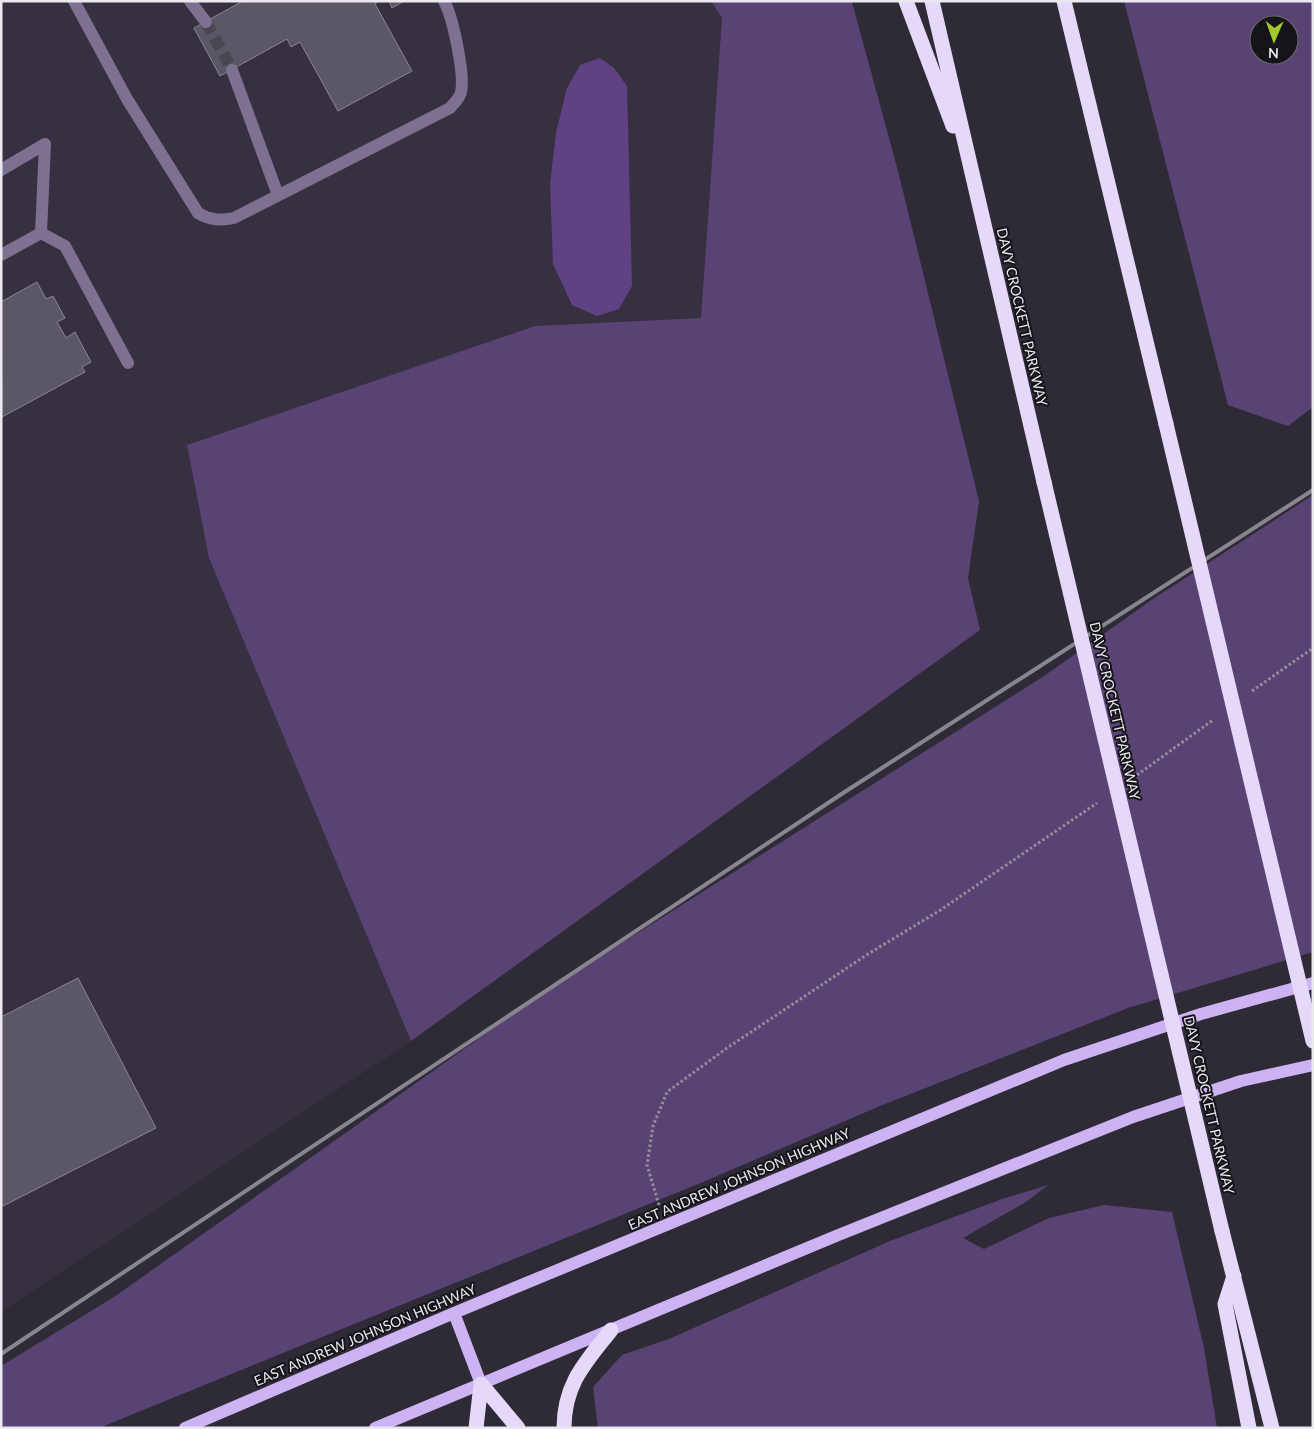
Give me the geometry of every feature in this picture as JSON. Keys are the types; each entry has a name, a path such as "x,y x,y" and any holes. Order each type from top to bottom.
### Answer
{"highway":[{"path":"906,1 975,185"},
{"name":"DAVY CROCKETT PARKWAY","path":"932,1 1222,1231 1272,1428"},
{"path":"1064,1 1313,1041"},
{"path":"1234,1276 1225,1304 1250,1428"},
{"path":"564,1428 565,1402 572,1383 611,1330"},
{"path":"476,1428 481,1384"},
{"path":"481,1384 518,1428"}],"main road":[{"name":"EAST ANDREW JOHNSON HIGHWAY","path":"185,1428 454,1313 1064,1060 1201,1014 1313,983"},
{"path":"374,1428 836,1236 1133,1118 1241,1081 1313,1065"},
{"path":"454,1313 481,1384"}],"street":[{"path":"74,1 127,99 198,214 208,219 234,218 450,108 461,94 461,75 444,1"},
{"path":"190,1 206,22"},
{"path":"232,70 278,195"},
{"path":"1,170 45,144 41,233"},
{"path":"1,255 41,233"},
{"path":"41,233 65,246 128,364"}],"path":[{"path":"1248,694 1313,648"},
{"path":"1130,780 1217,717"},
{"path":"664,1227 647,1165 653,1126 667,1092 727,1048 868,954 940,911 1098,803"}],"shaded area":[{"path":"1,1 711,1 722,18 701,318 535,326 187,445 209,558 411,1041 1,1312"},
{"path":"711,1 852,2 898,171 979,501 968,578 980,630 411,1041 209,558 187,445 535,326 701,318 722,18"},
{"path":"1124,1 1313,1 1313,407 1288,426 1228,405"},
{"path":"600,58 614,68 627,86 632,286 619,309 597,316 572,305 553,264 550,184 556,133 567,88 580,65"},
{"path":"1313,495 1313,952 1128,1008 880,1106 703,1182 99,1428 1,1428 1,1366 114,1297 546,991 1044,676 1153,599"},
{"path":"1048,1185 1026,1202 963,1238 984,1249 1049,1218 1104,1205 1172,1212 1204,1348 1217,1428 598,1428 593,1387 622,1355 669,1339 890,1241 1002,1199"}],"building":[{"path":"243,1 379,1 375,4 412,71 338,111 300,42 291,47 287,39 220,76 194,28"},
{"path":"389,1 404,1 392,8"},
{"path":"37,282 46,299 53,296 65,318 57,322 66,338 75,332 91,362 82,367 85,372 2,417 1,302"},
{"path":"78,978 156,1128 1,1207 1,1017"}],"tunnel":[{"path":"206,22 232,70"}],"railway":[{"path":"1,1354 840,795 1313,490"}]}
